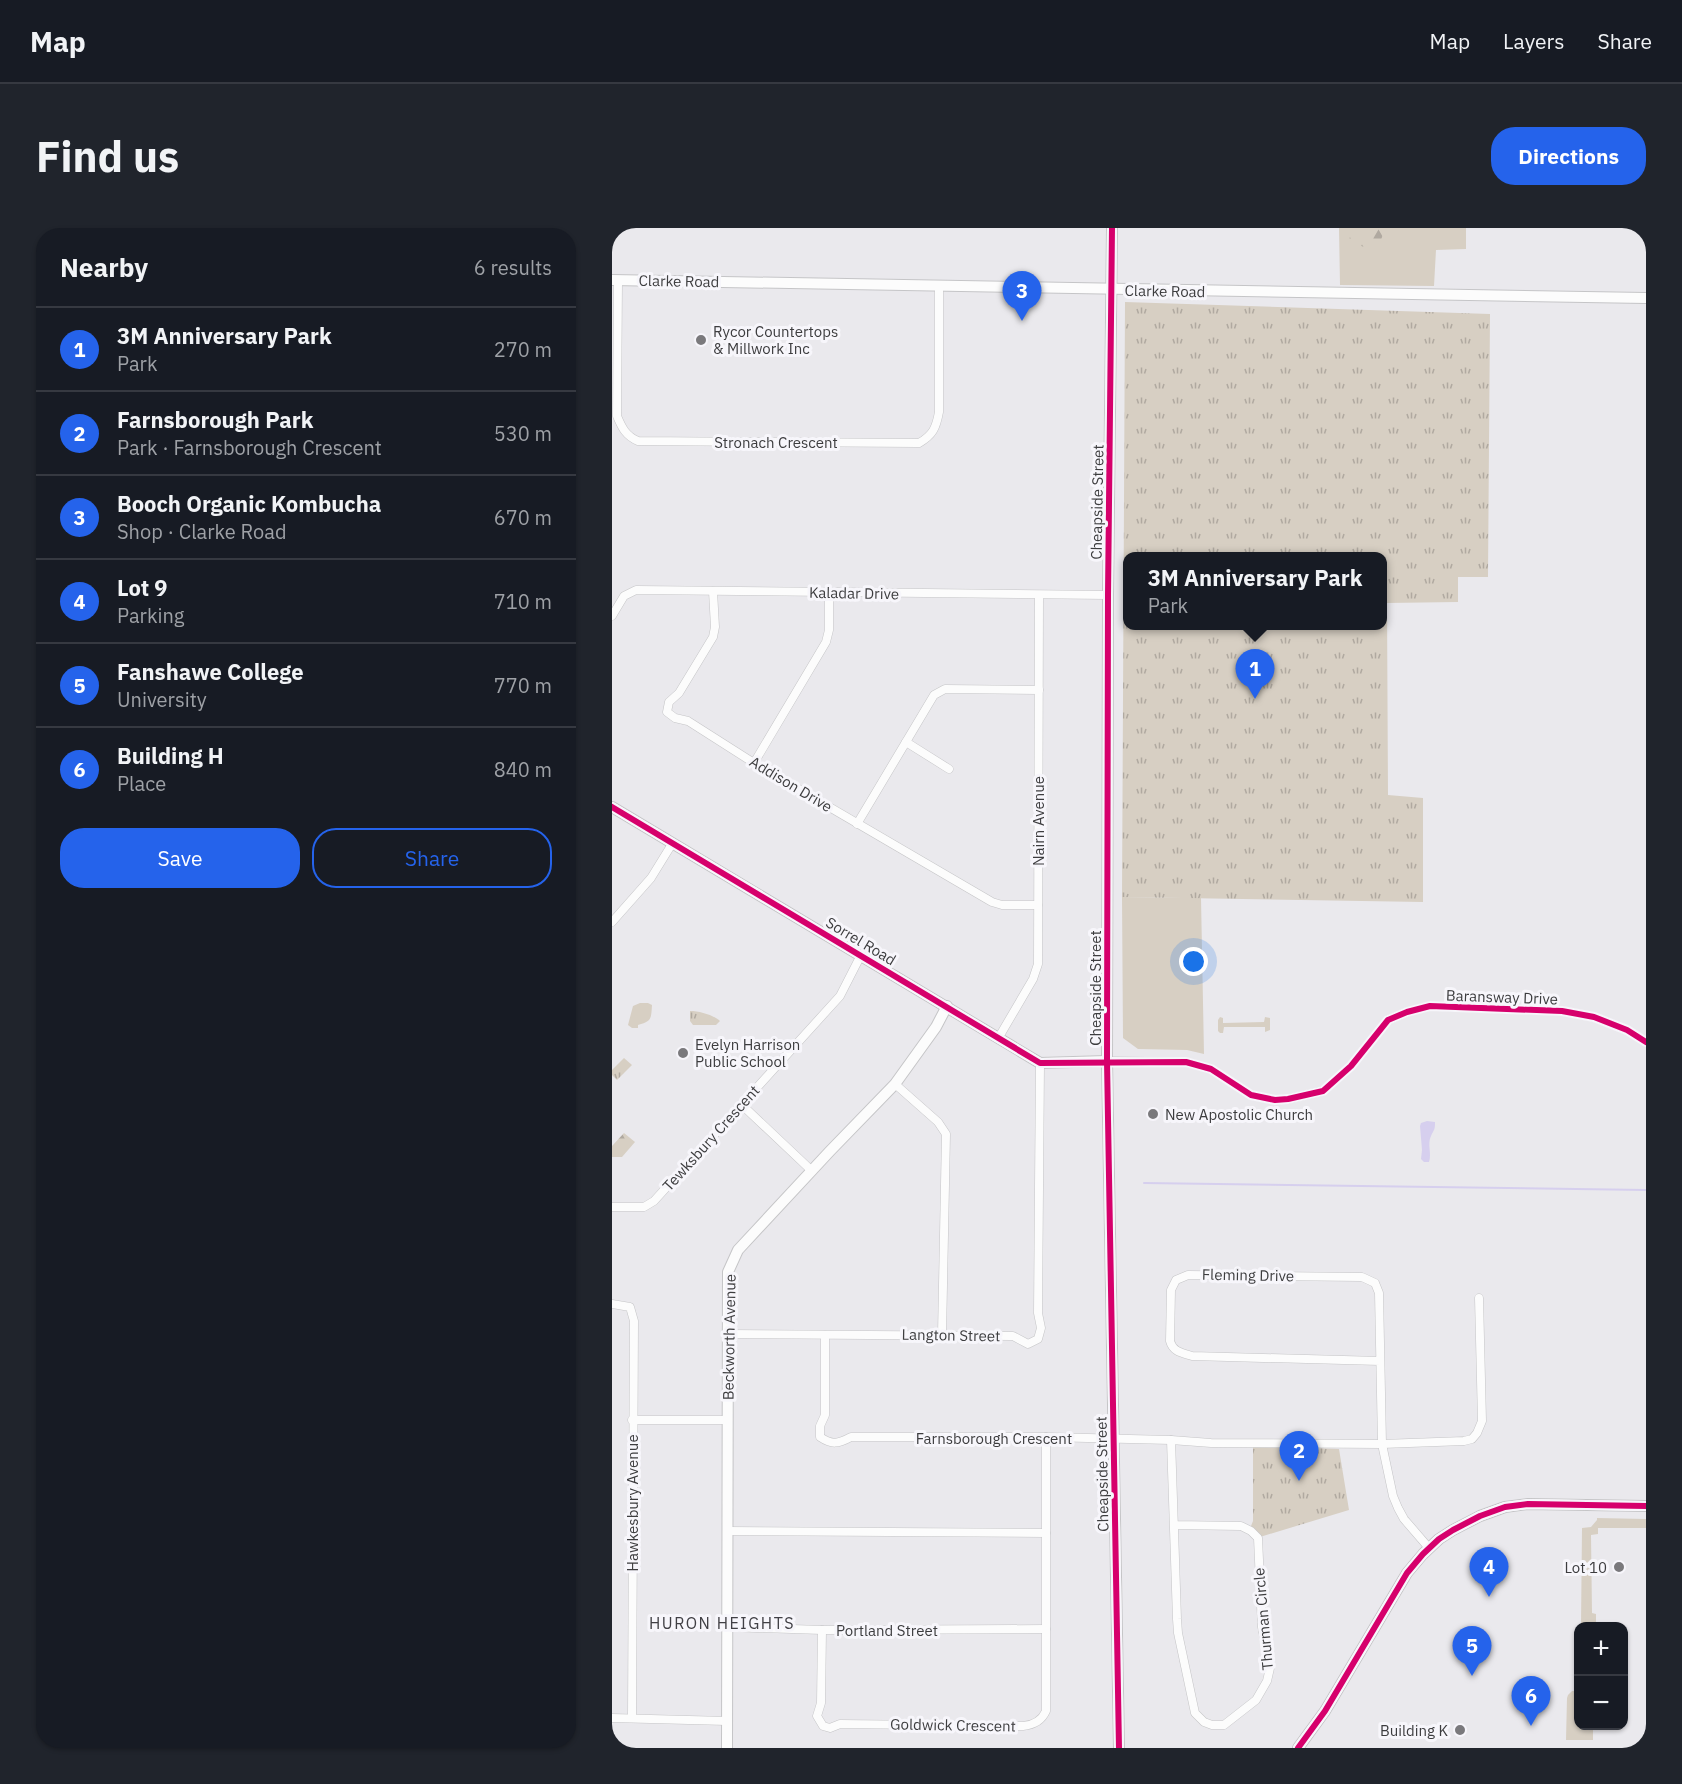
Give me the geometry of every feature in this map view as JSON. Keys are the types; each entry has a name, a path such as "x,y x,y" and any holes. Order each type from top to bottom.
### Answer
{"street":[{"name":"Cheapside Street","path":"1112,228 1107,1061 1119,1748"},
{"name":"Clarke Road","path":"615,280 1646,298"},
{"name":"Stronach Crescent","path":"615,280 617,416 629,437 638,441 919,443 929,438 937,426 939,412 939,287"},
{"name":"Kaladar Drive","path":"612,616 624,596 636,590 1108,595"},
{"name":"Addison Drive","path":"713,591 715,627 713,638 679,693 669,702 668,712 675,718 688,721 754,763 992,902 1002,905 1038,905"},
{"path":"754,763 826,642 829,630 829,593"},
{"name":"Nairn Avenue","path":"999,1038 1033,979 1038,964 1039,595"},
{"path":"857,824 934,695 945,688 1038,690"},
{"path":"906,742 949,769"},
{"name":"Sorrel Road","path":"612,807 1040,1063"},
{"path":"612,922 651,878 672,844"},
{"name":"Tewksbury Crescent","path":"612,1207 644,1207 654,1201 840,996 861,955"},
{"name":"Beckworth Avenue","path":"727,1748 728,1272 738,1250 895,1084 936,1028 947,1006"},
{"name":"Baransway Drive","path":"1107,1061 1186,1062 1211,1070 1251,1095 1275,1100 1323,1091 1351,1066 1388,1020 1430,1006 1562,1011 1594,1017 1627,1030 1646,1042"},
{"path":"1040,1063 1107,1061"},
{"name":"Langton Street","path":"728,1334 1013,1336 1028,1344 1038,1339 1041,1328 1038,1313 1040,1063"},
{"path":"895,1084 938,1122 946,1134 942,1335"},
{"path":"742,1105 812,1171"},
{"name":"Fleming Drive","path":"1380,1361 1192,1356 1179,1352 1172,1347 1170,1341 1171,1290 1176,1280 1188,1275 1362,1277 1375,1283 1379,1293 1382,1444 1393,1496 1398,1508 1404,1519 1429,1548"},
{"name":"Farnsborough Crescent","path":"825,1335 825,1415 820,1426 820,1437 830,1443 840,1443 851,1437 1046,1437 1211,1443 1382,1444 1464,1441 1472,1439 1482,1421 1479,1298"},
{"name":"Hawkesbury Avenue","path":"612,1304 630,1307 634,1320 632,1718"},
{"path":"632,1420 728,1420"},
{"name":"Goldwick Crescent","path":"822,1630 821,1703 817,1716 823,1726 830,1728 840,1724 1030,1725 1043,1717 1046,1711 1046,1437"},
{"name":"Thurman Circle","path":"1172,1440 1174,1525 1178,1633 1195,1713 1204,1722 1224,1725 1256,1700 1267,1681 1270,1668 1261,1616 1258,1538 1241,1526 1174,1525"},
{"path":"1298,1748 1324,1711 1407,1573 1439,1539 1480,1516 1505,1507 1528,1504 1646,1506"},
{"path":"727,1531 1046,1533"},
{"name":"Portland Street","path":"727,1627 822,1630 1046,1629"},
{"path":"612,1718 727,1721"}],"green space":[{"path":"1339,228 1466,228 1466,249 1436,250 1434,286 1340,285"},
{"path":"1352,228 1388,228 1384,231 1379,246 1369,249 1349,241"},
{"path":"1125,302 1490,314 1488,577 1458,577 1458,602 1387,603 1387,552 1124,552"},
{"path":"1387,603 1388,795 1423,798 1423,902 1122,897 1123,630 1387,630"},
{"path":"1122,897 1201,898 1204,1054 1187,1050 1138,1049 1123,1038"},
{"path":"640,1003 652,1005 651,1016 648,1021 638,1025 638,1028 632,1028 628,1025 633,1006"},
{"path":"690,1011 706,1014 720,1021 716,1025 693,1025 690,1021"},
{"path":"1220,1017 1223,1018 1223,1023 1264,1022 1265,1017 1270,1018 1270,1030 1265,1032 1265,1027 1224,1027 1223,1033 1220,1033 1218,1020"},
{"path":"624,1058 632,1065 617,1080 612,1075 612,1070"},
{"path":"624,1133 635,1142 622,1157 612,1157 612,1146"},
{"path":"1253,1446 1339,1449 1349,1510 1260,1537 1251,1526 1253,1521"},
{"path":"1597,1518 1646,1519 1646,1528 1598,1528 1598,1534 1591,1535 1592,1613 1596,1614 1596,1622 1581,1622 1582,1528 1591,1527"},
{"path":"1574,1691 1574,1730 1593,1730 1593,1740 1566,1740 1568,1695"}],"shaded area":[{"path":"1435,1122 1435,1125 1430,1139 1429,1162 1424,1162 1421,1159 1420,1126 1421,1123"}],"waterway":[{"path":"1144,1183 1646,1190"}],"cycle path":[{"path":"1112,228 1107,1061 1119,1748"},
{"path":"612,807 1040,1063 1186,1062 1211,1069 1251,1095 1275,1100 1323,1091 1351,1066 1388,1020 1430,1006 1562,1011 1594,1017 1627,1030 1646,1042"},
{"path":"1298,1748 1325,1711 1407,1573 1439,1539 1480,1516 1505,1507 1528,1504 1646,1506"}],"place":[{"name":"Booch Organic Kombucha","path":"1022,321"},
{"name":"Rycor Countertops & Millwork Inc","path":"701,340"},
{"name":"3M Anniversary Park","path":"1255,699"},
{"name":"Evelyn Harrison Public School","path":"683,1053"},
{"name":"New Apostolic Church","path":"1153,1114"},
{"name":"Farnsborough Park","path":"1299,1481"},
{"name":"Lot 10","path":"1619,1567"},
{"name":"Lot 9","path":"1489,1597"},
{"name":"Fanshawe College","path":"1472,1676"},
{"name":"Building H","path":"1531,1726"},
{"name":"Building K","path":"1460,1730"}],"district":[{"name":"HURON HEIGHTS","path":"722,1623"}]}
